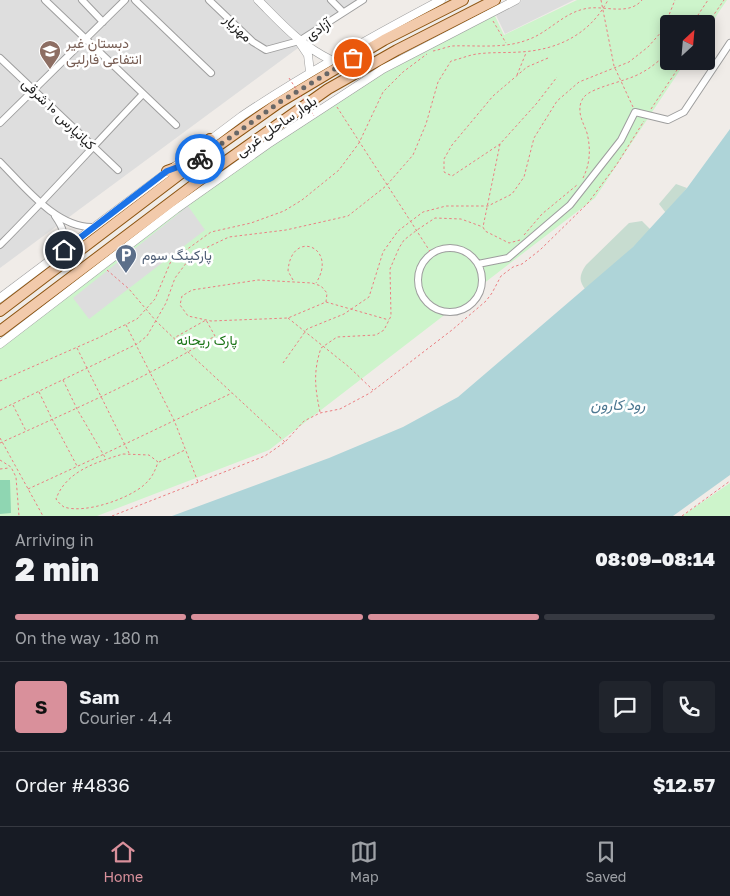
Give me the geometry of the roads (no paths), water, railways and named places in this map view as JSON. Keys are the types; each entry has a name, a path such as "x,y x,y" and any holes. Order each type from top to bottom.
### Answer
{"main road":[{"name":"بلوار ساحلی غربی","path":"0,311 200,159 280,102 387,35 463,0"},
{"name":"بلوار ساحلی غربی","path":"0,331 212,171 328,89 397,50 496,0"},
{"path":"372,37 387,35"},
{"path":"167,171 200,159 210,139"}],"street":[{"path":"45,0 176,125"},
{"path":"82,0 104,22"},
{"path":"0,122 125,0"},
{"path":"135,0 211,73"},
{"name":"مهزیار","path":"209,0 253,42 266,50 299,41"},
{"path":"258,0 299,41 308,55 310,72"},
{"path":"331,0 343,12"},
{"name":"آزادی","path":"299,41 363,0"},
{"path":"387,35 441,0"},
{"path":"0,344 176,209 268,144 383,69 516,0"},
{"path":"0,298 210,139 310,72 372,37"},
{"path":"299,41 331,60"},
{"path":"478,264 508,258 570,205 621,140 635,112 668,120 684,112 730,43"},
{"name":"کیانپارس ۱۰ شرقی","path":"0,58 118,170"},
{"path":"0,245 42,203 143,94"},
{"path":"0,162 53,213 83,228 94,227"},
{"path":"53,213 63,228 64,250"},
{"path":"441,249 457,249 472,256 478,264 482,274 480,293 475,302 467,308 447,313 429,305 422,298 418,288 419,269 431,253 441,249"}],"water":[{"name":"رود کارون","path":"730,129 730,475 673,516 172,516 329,458 403,427 458,397 633,247 687,188"}],"place":[{"name":"دبستان غیر انتفاعی فارلبی","path":"50,70"},
{"name":"پارکینگ سوم","path":"126,274"}],"park label":[{"name":"پارک ریحانه","path":"207,340"}]}
